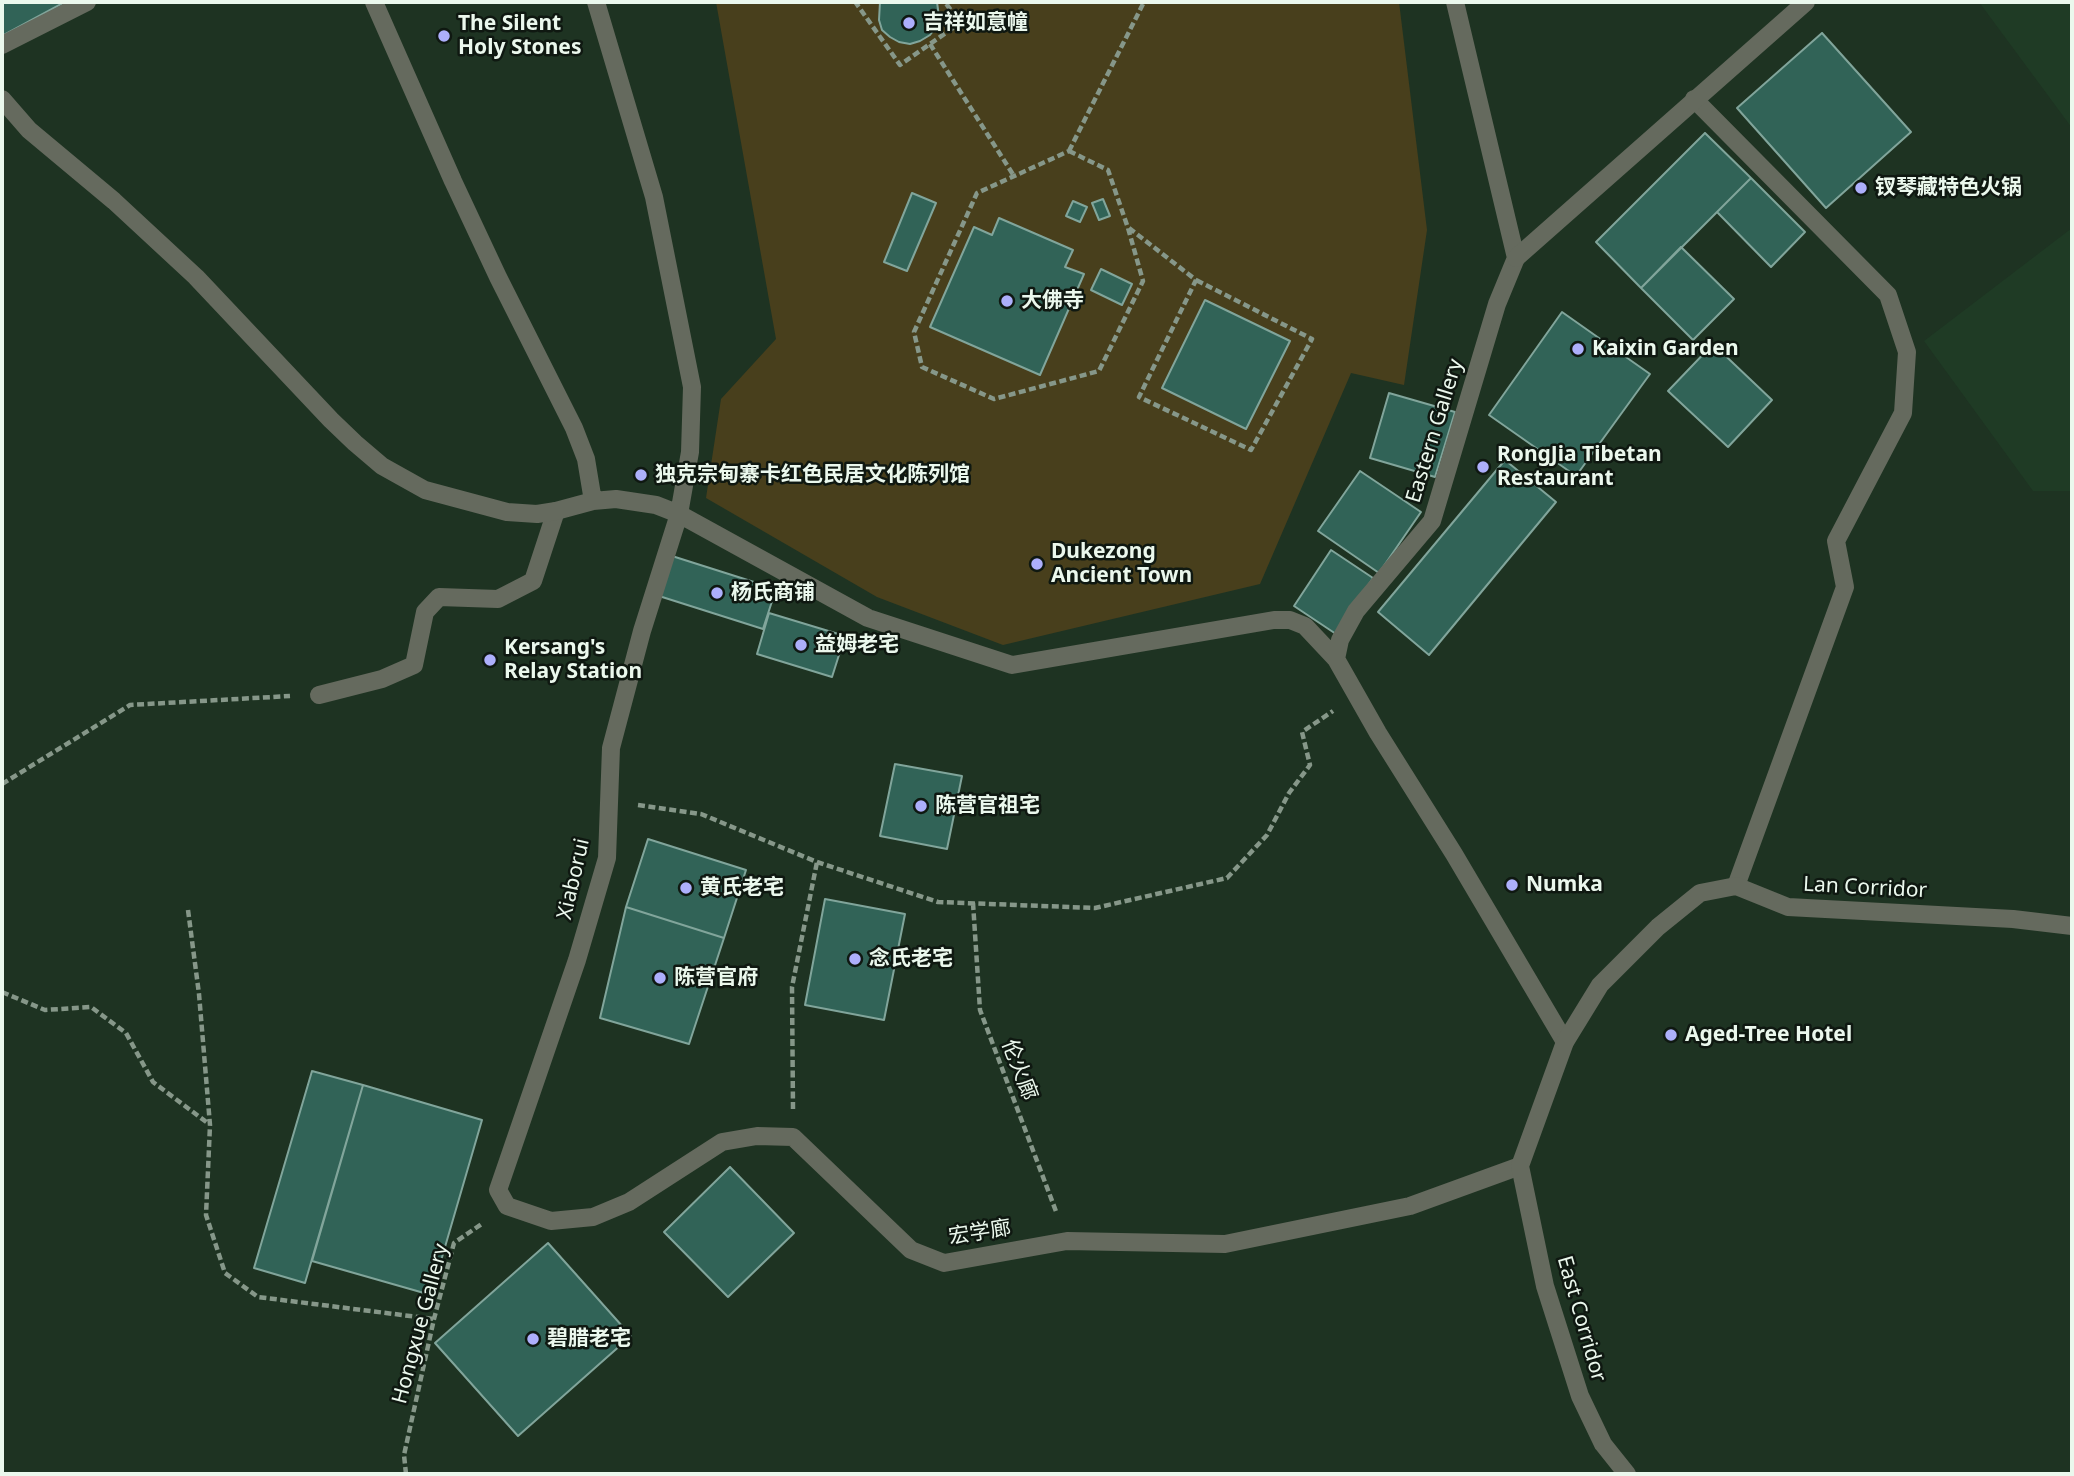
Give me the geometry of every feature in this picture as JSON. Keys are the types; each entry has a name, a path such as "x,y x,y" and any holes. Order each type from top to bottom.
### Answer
{"street":[{"path":"2,45 88,2"},
{"path":"374,2 498,277 574,428 586,459 593,501"},
{"name":"Xiaborui","path":"507,1206 498,1190 577,960 607,858 611,748 642,631 679,514 690,452 692,387 654,197 596,2"},
{"path":"1455,2 1516,258 1806,2"},
{"path":"2,99 29,130 106,193 196,276 331,420 383,466 425,490 507,512 537,514 593,501 636,501 656,505 679,514 868,618 1012,665 1273,620 1290,620 1306,626 1336,659 1565,1042"},
{"path":"1520,1166 1565,1042 1600,985 1658,927 1700,893 1735,886 1845,587 1836,541 1903,413 1907,352 1888,295 1695,99"},
{"name":"Eastern Gallery","path":"1336,659 1340,640 1356,611 1432,521 1497,304 1516,258"},
{"path":"319,695 382,678 414,665 425,612 439,597 498,598 533,581 556,511"},
{"name":"Lan Corridor","path":"1735,886 1788,907 2012,919 2072,926"},
{"path":"507,1206 551,1221 593,1217 629,1202 722,1142 757,1136 793,1137"},
{"name":"宏学廊","path":"793,1137 911,1250 944,1263 1067,1241 1225,1244 1409,1206 1520,1166"},
{"name":"East Corridor","path":"1520,1166 1545,1286 1580,1396 1603,1444 1627,1474"}],"path":[{"path":"858,2 856,3 900,65 960,23 946,2"},
{"path":"1069,151 1108,170 1143,281 1099,370 994,399 922,367 914,332 977,194 1069,151 1144,2"},
{"path":"930,44 1014,176"},
{"path":"1128,228 1196,281 1312,340 1251,450 1139,397 1196,281"},
{"path":"2,784 130,705 319,695"},
{"path":"610,801 701,814 817,862 938,902 1095,908 1227,878 1267,835 1289,793 1310,765 1302,732 1357,696"},
{"path":"793,1137 792,988 817,862"},
{"name":"伦火廊","path":"973,903 980,1010 1067,1241"},
{"path":"188,910 199,994 210,1125 206,1215 225,1273 258,1297 434,1320"},
{"path":"2,992 45,1010 91,1007 126,1033 153,1083 210,1125"},
{"name":"Hongxue Gallery","path":"407,1474 404,1455 454,1243 507,1206"}],"shaded area":[{"path":"716,2 1399,2 1427,230 1404,385 1351,373 1260,584 1003,645 877,597 706,498 721,399 776,339"},
{"path":"1979,2 2072,2 2072,128"},
{"path":"2072,228 2072,491 2033,491 1924,341"}],"building":[{"path":"2,2 65,2 2,36"},
{"name":"吉祥如意幢","path":"880,2 937,2 939,17 936,27 920,41 910,44 899,42 882,30 879,20"},
{"path":"1822,33 1911,132 1826,208 1737,108"},
{"path":"1705,133 1751,178 1641,288 1596,242"},
{"path":"1751,178 1805,232 1771,267 1717,212"},
{"path":"912,193 936,203 907,271 884,262"},
{"path":"1103,199 1110,216 1099,220 1092,203"},
{"path":"1073,201 1087,207 1080,222 1066,216"},
{"name":"大佛寺","path":"999,218 1073,250 1065,267 1084,274 1040,375 930,327 974,227 992,235"},
{"path":"1681,247 1734,299 1693,340 1641,288"},
{"path":"1101,269 1132,284 1122,305 1091,290"},
{"path":"1205,300 1290,341 1246,429 1162,388"},
{"path":"1562,312 1650,374 1576,476 1489,415"},
{"path":"1713,344 1772,400 1728,447 1668,391"},
{"path":"1389,393 1455,412 1435,477 1370,458"},
{"path":"1505,460 1556,502 1429,655 1378,612"},
{"path":"1360,471 1421,512 1379,573 1318,531"},
{"path":"1331,550 1373,578 1336,634 1294,606"},
{"name":"杨氏商铺","path":"672,556 776,589 763,629 659,596"},
{"name":"益姆老宅","path":"769,613 845,636 832,677 757,654"},
{"name":"陈营官祖宅","path":"895,764 962,776 947,849 880,836"},
{"name":"黄氏老宅","path":"648,839 746,870 724,938 626,907"},
{"name":"念氏老宅","path":"825,899 905,914 884,1020 805,1005"},
{"name":"陈营官府","path":"626,907 724,938 689,1044 600,1018"},
{"path":"312,1071 363,1085 305,1283 254,1268"},
{"path":"363,1085 482,1120 431,1295 312,1261"},
{"path":"730,1167 794,1233 728,1297 664,1232"},
{"name":"碧腊老宅","path":"548,1243 631,1336 518,1436 435,1343"}],"place":[{"name":"吉祥如意幢","path":"909,23"},
{"name":"The Silent Holy Stones","path":"444,36"},
{"name":"钗琴藏特色火锅","path":"1861,188"},
{"name":"大佛寺","path":"1007,301"},
{"name":"Kaixin Garden","path":"1578,349"},
{"name":"RongJia Tibetan Restaurant","path":"1483,467"},
{"name":"独克宗甸寨卡红色民居文化陈列馆","path":"641,475"},
{"name":"Dukezong Ancient Town","path":"1037,564"},
{"name":"杨氏商铺","path":"717,593"},
{"name":"益姆老宅","path":"801,645"},
{"name":"Kersang's Relay Station","path":"490,660"},
{"name":"陈营官祖宅","path":"921,806"},
{"name":"Numka","path":"1512,885"},
{"name":"黄氏老宅","path":"686,888"},
{"name":"念氏老宅","path":"855,959"},
{"name":"陈营官府","path":"660,978"},
{"name":"Aged-Tree Hotel","path":"1671,1035"},
{"name":"碧腊老宅","path":"533,1339"}]}
